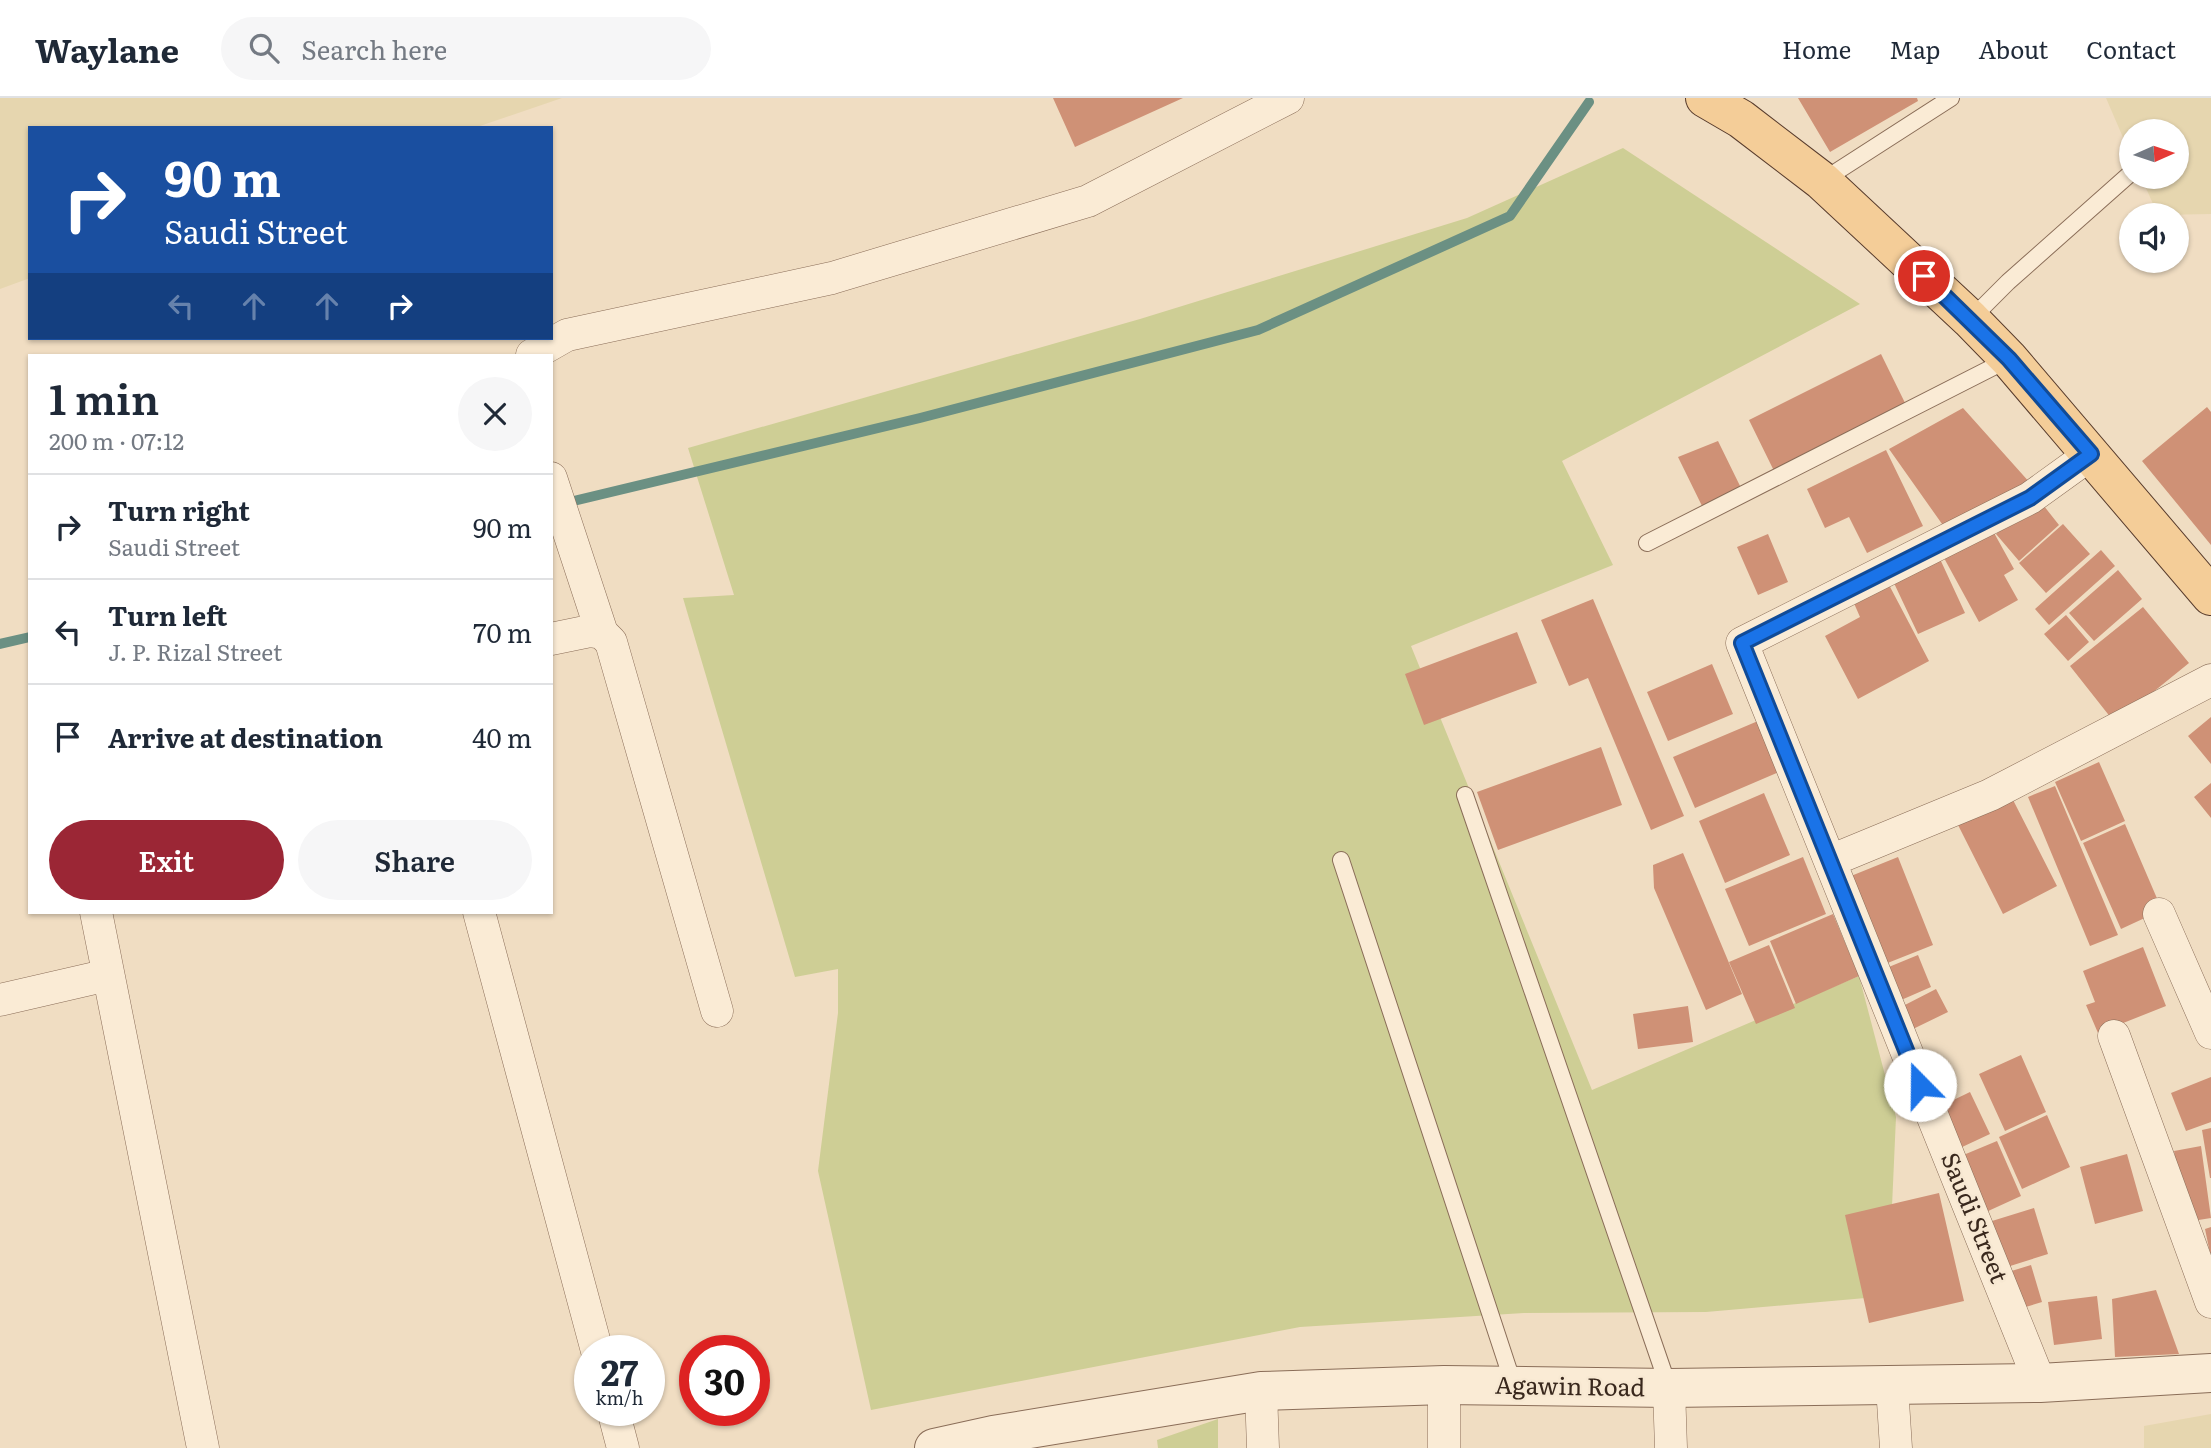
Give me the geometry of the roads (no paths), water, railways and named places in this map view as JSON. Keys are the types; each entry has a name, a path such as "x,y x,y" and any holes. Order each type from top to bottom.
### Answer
{"main road":[{"path":"1705,98 1741,119 1822,181 1970,319 2009,359 2211,596"}],"street":[{"path":"534,354 567,335 832,278 1088,201 1288,98"},
{"name":"Saudi Street","path":"2040,1383 1742,643 2030,498 2091,454"},
{"path":"553,484 601,633 611,642 717,1011"},
{"path":"553,639 590,631 601,633"},
{"path":"1830,861 1990,795 2211,680"},
{"path":"96,914 203,1448"},
{"path":"480,914 593,1335"},
{"path":"2159,914 2211,1033"},
{"path":"0,1000 108,975"},
{"path":"2114,1036 2211,1302"},
{"name":"Agawin Road","path":"934,1448 993,1435 1261,1391 1444,1385 1669,1388 1892,1386 2040,1383 2211,1373"},
{"path":"1444,1385 1444,1448"},
{"path":"1892,1386 1896,1448"},
{"path":"1669,1388 1671,1448"},
{"path":"1261,1391 1263,1448"},
{"path":"617,1426 623,1448"}],"lane":[{"path":"1822,181 1951,98"},
{"path":"1970,319 2119,184"},
{"path":"1647,543 2009,359"},
{"path":"1465,795 1669,1388"},
{"path":"1341,860 1514,1386"}],"waterway":[{"path":"561,504 920,418 1258,330 1510,216 1589,102"},
{"path":"0,644 28,637"}]}
